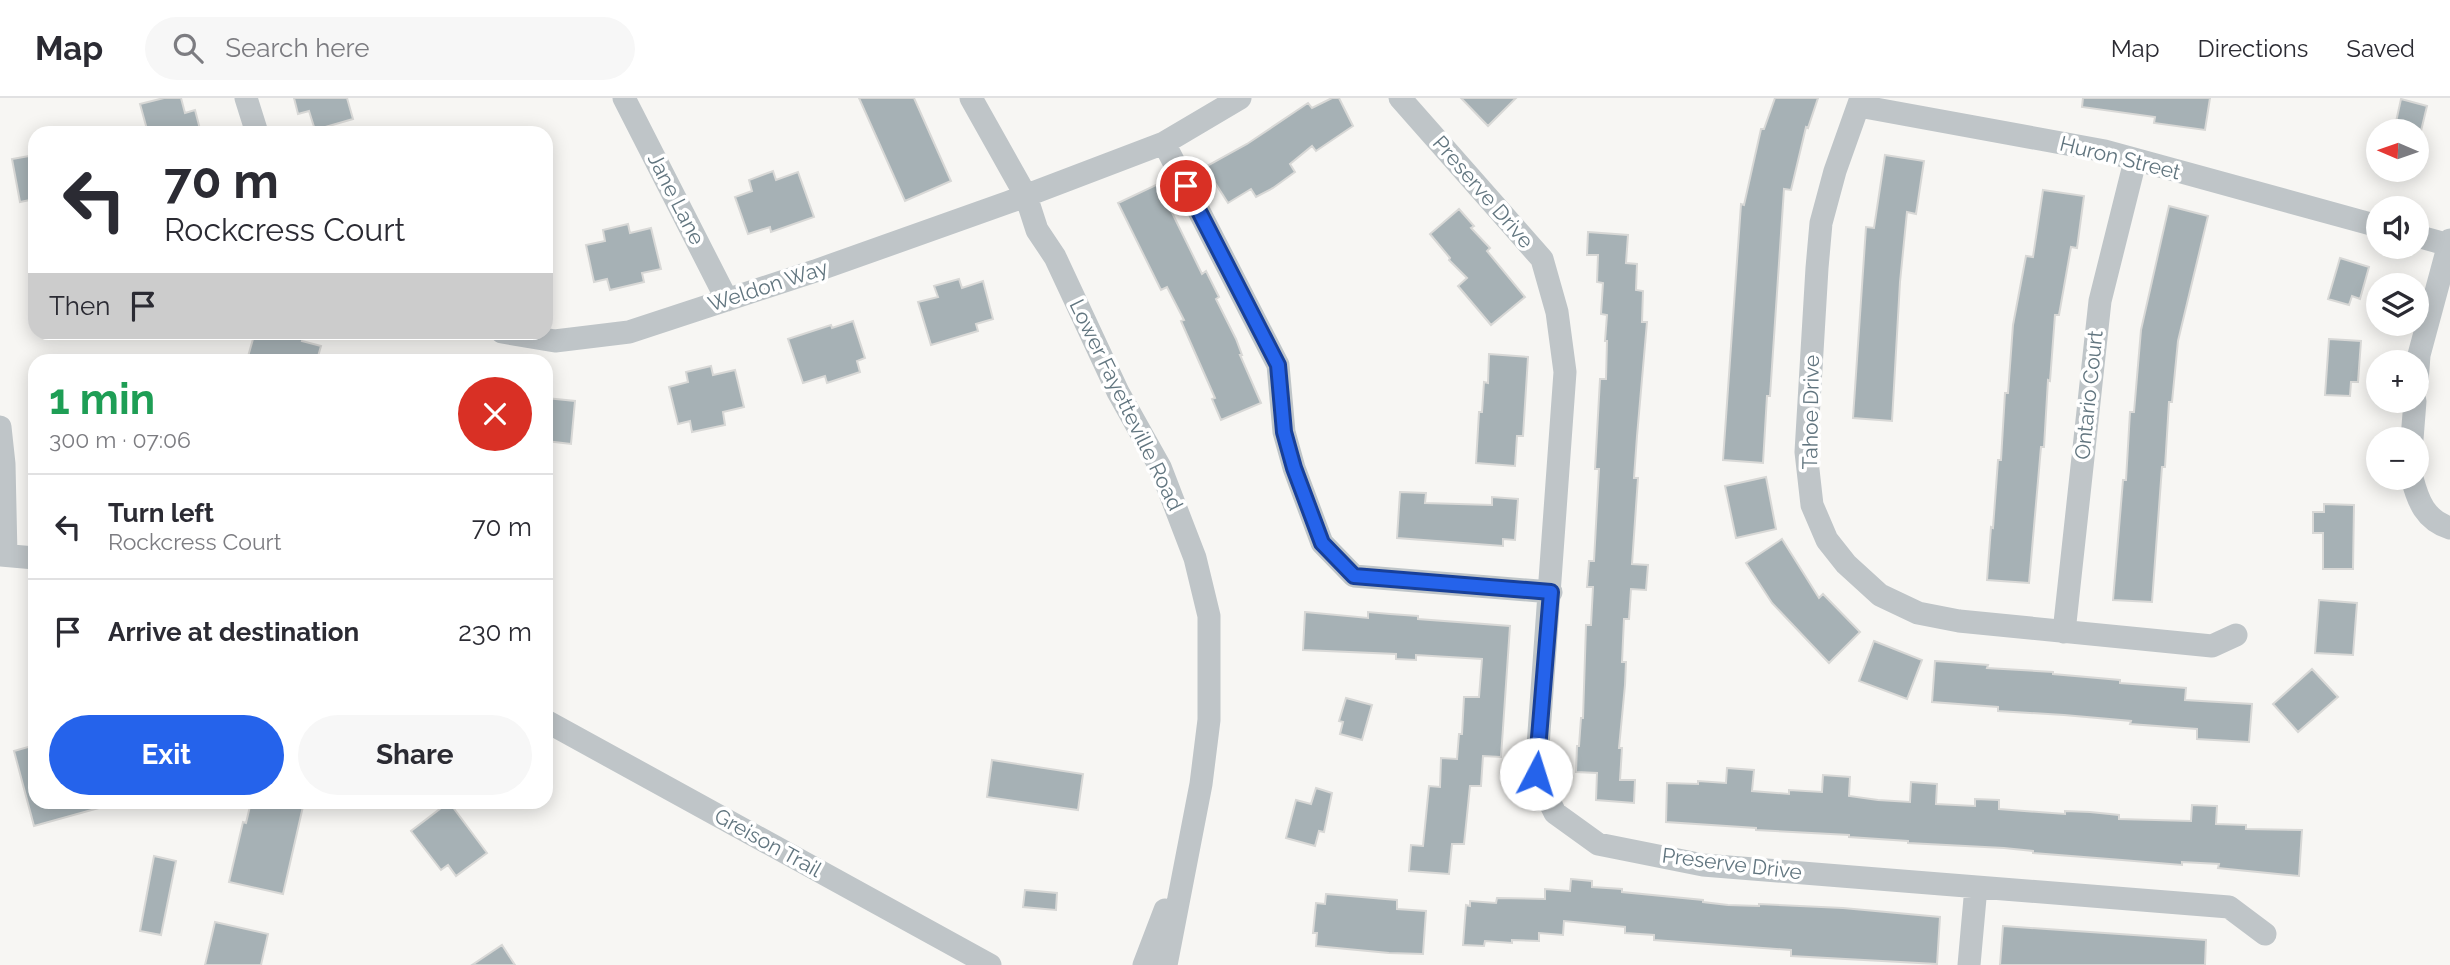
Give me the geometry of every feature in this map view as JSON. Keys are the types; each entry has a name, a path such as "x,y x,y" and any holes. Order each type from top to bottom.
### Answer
{"street":[{"path":"246,98 255,126"},
{"name":"Jane Lane","path":"624,98 727,300"},
{"name":"Lower Fayetteville Road","path":"971,98 1026,196 1037,230 1055,257 1118,391 1160,467 1195,558 1209,616 1209,720 1201,784 1166,965"},
{"path":"1026,196 1164,144 1240,98"},
{"name":"Preserve Drive","path":"1400,98 1542,259 1557,312 1565,372 1536,774 1556,813 1598,844 1703,865 2228,907 2265,934"},
{"name":"Huron Street","path":"1860,102 2105,151 2366,223"},
{"name":"Tahoe Drive","path":"1860,102 1835,172 1821,223 1806,452 1812,505 1828,540 1846,564 1880,595 1918,613 1959,621 2212,646 2236,635"},
{"path":"1164,144 1278,365 1284,432 1294,468 1322,543 1354,576 1551,592"},
{"name":"Ontario Court","path":"2064,632 2099,301 2135,161"},
{"name":"Weldon Way","path":"549,340 602,337 629,332 1026,196"},
{"path":"2420,350 2449,242 2429,238"},
{"path":"0,427 4,464 3,555 28,557"},
{"path":"2415,490 2419,504 2437,523 2450,528"},
{"name":"Greison Trail","path":"553,725 990,965"},
{"name":"Lower Fayetteville Road","path":"1144,965 1174,882 1186,858"},
{"path":"1969,965 1976,887"}],"building":[{"path":"164,98 181,98 185,113 195,110 199,126 146,126 140,104"},
{"path":"294,98 347,98 353,119 329,126 314,126 309,111 298,114"},
{"path":"859,98 914,98 951,181 905,201"},
{"path":"1332,98 1339,98 1353,126 1316,151 1312,146 1290,164 1295,172 1273,188 1256,197 1251,189 1228,203 1205,167 1247,144 1308,103 1312,108"},
{"path":"1461,98 1516,98 1488,126"},
{"path":"1775,98 1818,98 1808,128 1806,127 1791,190 1784,189 1763,463 1723,460 1741,204 1744,205 1761,129 1764,129"},
{"path":"2083,98 2210,98 2205,130 2154,123 2155,117 2082,107"},
{"path":"2401,99 2427,106 2424,119 2397,119"},
{"path":"1885,155 1924,161 1916,214 1907,212 1892,421 1853,418 1866,227 1874,228"},
{"path":"28,156 28,200 20,202 12,159"},
{"path":"773,171 776,180 798,172 814,217 771,232 770,227 748,234 735,197 752,191 749,180"},
{"path":"1158,184 1202,274 1206,271 1219,297 1216,299 1236,339 1261,403 1221,420 1212,399 1215,398 1181,321 1184,320 1167,287 1161,290 1118,203"},
{"path":"2043,190 2084,196 2077,248 2071,247 2059,315 2055,315 2029,583 1987,580 2013,325 2026,256 2033,257"},
{"path":"2169,206 2208,216 2178,341 2172,402 2169,402 2152,602 2113,600 2123,480 2126,480 2130,412 2134,412 2141,330"},
{"path":"1459,209 1474,226 1471,228 1490,248 1487,251 1525,297 1491,325 1458,286 1467,278 1449,260 1430,234"},
{"path":"628,224 630,233 651,228 661,269 642,273 644,282 610,290 607,279 594,282 586,245 605,241 603,230"},
{"path":"1588,232 1628,235 1626,263 1637,264 1636,290 1643,291 1642,322 1647,322 1634,478 1638,478 1632,564 1648,565 1646,590 1631,589 1629,619 1624,619 1622,662 1626,662 1619,748 1622,748 1620,780 1635,780 1634,803 1596,800 1597,773 1576,772 1577,746 1583,718 1586,625 1591,625 1593,587 1587,587 1589,561 1594,561 1600,379 1606,379 1607,341 1607,315 1601,314 1603,283 1597,282 1598,255 1587,255"},
{"path":"2340,258 2369,267 2360,299 2352,296 2349,305 2328,299"},
{"path":"959,279 962,288 983,281 993,319 976,324 978,331 931,345 918,302 938,297 934,286"},
{"path":"853,321 865,358 857,361 860,372 827,383 825,376 803,383 788,339"},
{"path":"2329,339 2361,341 2358,382 2351,382 2350,396 2325,395"},
{"path":"253,340 302,340 321,346 319,354 249,354"},
{"path":"1489,354 1528,357 1523,436 1517,436 1515,466 1476,463 1479,412 1482,412 1484,382 1488,383"},
{"path":"711,366 713,375 735,370 744,407 723,412 725,425 692,432 690,421 678,424 669,387 688,382 686,372"},
{"path":"553,399 575,401 571,444 553,442"},
{"path":"1766,477 1776,529 1736,538 1725,486"},
{"path":"1400,492 1426,493 1425,503 1492,505 1492,497 1518,499 1515,540 1503,539 1503,546 1397,538"},
{"path":"2324,504 2354,505 2353,569 2323,569 2323,533 2313,533 2313,512 2324,512"},
{"path":"1782,539 1819,598 1823,594 1860,632 1829,663 1772,603 1746,563"},
{"path":"2319,600 2357,603 2353,655 2315,653"},
{"path":"1305,612 1368,618 1368,612 1510,626 1501,757 1483,756 1481,786 1470,786 1464,844 1452,844 1449,874 1409,871 1411,845 1423,846 1429,786 1440,787 1441,758 1457,759 1459,734 1462,734 1464,697 1479,697 1482,659 1416,655 1416,660 1396,659 1396,654 1303,650"},
{"path":"1874,641 1922,660 1907,699 1859,681"},
{"path":"1935,661 2186,688 2185,700 2252,704 2249,742 2197,739 2197,729 1998,711 1998,707 1932,702"},
{"path":"2312,669 2338,697 2298,732 2273,704"},
{"path":"1346,698 1372,705 1362,740 1340,734 1343,722 1339,721"},
{"path":"28,747 28,804 14,751"},
{"path":"992,760 1083,774 1078,810 987,797"},
{"path":"1727,768 1754,770 1752,791 1789,794 1789,790 1822,792 1823,775 1850,777 1849,796 1910,802 1911,782 1937,784 1936,804 1975,806 1975,799 1999,800 1999,809 2065,814 2065,811 2090,812 2119,815 2119,819 2191,821 2192,805 2217,806 2216,824 2246,825 2246,829 2302,830 2299,876 2218,868 2219,864 2182,862 2182,865 2033,853 2004,848 1908,843 1849,835 1666,822 1667,783 1726,783"},
{"path":"1316,788 1332,793 1324,832 1319,831 1315,846 1286,838 1296,800 1311,804"},
{"path":"29,809 95,809 34,826"},
{"path":"249,809 302,809 283,894 229,882 243,822 246,823"},
{"path":"440,809 454,809 487,853 456,876 448,865 441,870 411,831"},
{"path":"154,856 176,861 161,935 140,931"},
{"path":"1571,879 1592,881 1592,887 1622,889 1622,892 1728,905 1843,908 1940,917 1937,964 1791,956 1791,950 1654,940 1654,935 1625,933 1625,927 1564,921 1563,935 1539,933 1539,941 1485,941 1484,946 1463,945 1466,905 1470,906 1470,901 1496,903 1497,898 1545,899 1545,889 1570,891"},
{"path":"1025,890 1057,893 1056,910 1023,907"},
{"path":"1326,894 1397,900 1397,909 1426,911 1423,954 1316,946 1317,933 1313,933 1316,903 1325,904"},
{"path":"215,922 268,934 261,965 205,965"},
{"path":"2003,926 2206,940 2205,965 2000,965"},
{"path":"502,945 515,965 472,965"}],"route":[{"path":"1186,186 1278,365 1284,432 1294,468 1322,543 1354,576 1551,592 1536,774"}]}
